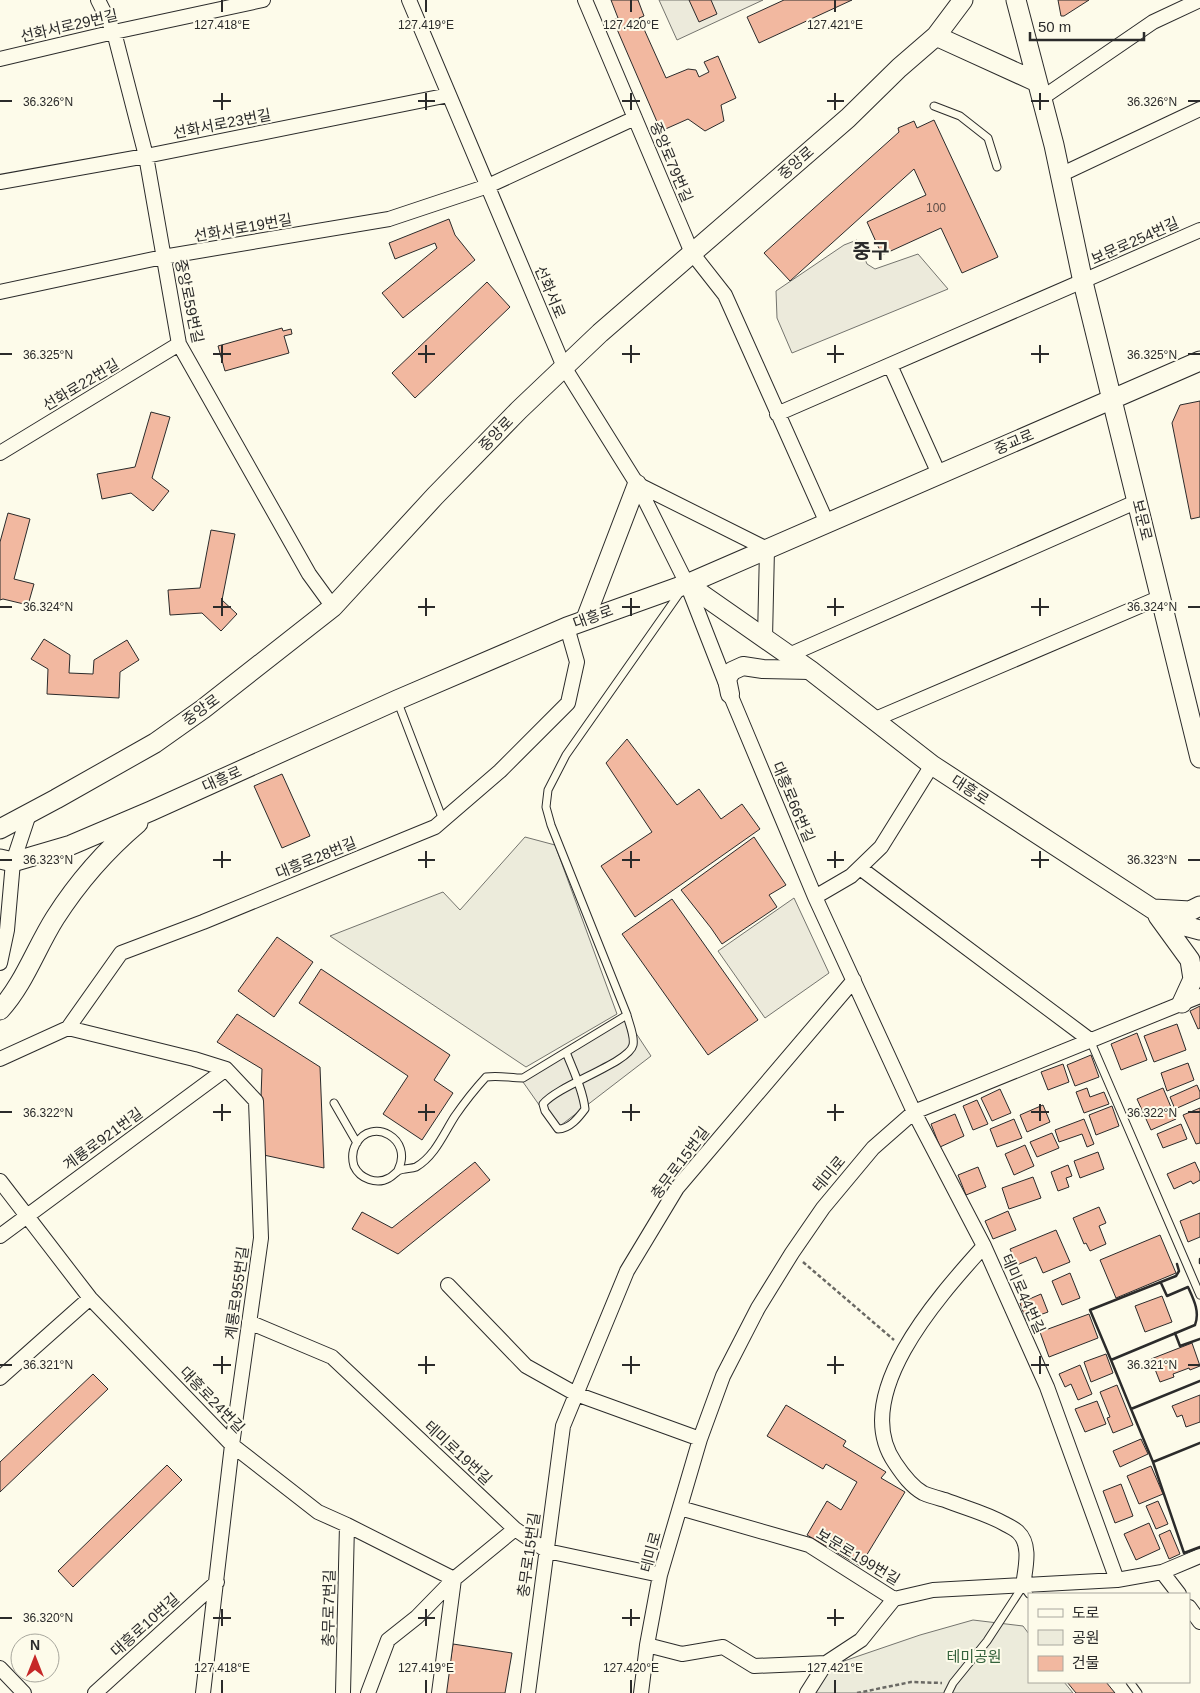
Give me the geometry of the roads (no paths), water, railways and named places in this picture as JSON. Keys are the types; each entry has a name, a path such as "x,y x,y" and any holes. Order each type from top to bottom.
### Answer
{"main road":[{"name":"중앙로","path":"0,829 155,743 203,710 333,607 435,496 564,367 848,118 899,68 936,36 963,0"},
{"name":"보문로","path":"1016,0 1054,145 1083,282 1200,758"},
{"path":"936,36 1039,90"},
{"name":"중교로","path":"687,584 1200,361"},
{"name":"대흥로","path":"4,863 71,845 152,811 397,700 567,627 687,584 810,670 932,765 1174,923 1200,930"},
{"path":"0,1010 11,998 55,919 80,882 119,839 152,811"},
{"path":"1153,909 1190,911 1200,906"},
{"path":"1153,909 1190,960 1193,979 1182,1003"}],"street":[{"name":"중앙로59번길","path":"98,0 114,32 146,156 179,344 309,574 333,607"},
{"name":"선화서로29번길","path":"0,60 114,32 263,0"},
{"name":"선화서로","path":"409,0 564,367 637,484 687,584"},
{"name":"중앙로79번길","path":"585,0 692,253"},
{"path":"1039,90 1153,22 1200,0"},
{"name":"선화서로23번길","path":"0,182 146,156 449,95"},
{"path":"1060,175 1200,109"},
{"name":"선화서로19번길","path":"0,292 163,257 389,220 488,186 635,118"},
{"name":"보문로254번길","path":"1083,282 1200,230"},
{"path":"692,253 726,295 777,414 827,523"},
{"path":"777,414 1083,282"},
{"name":"선화로22번길","path":"0,453 179,344"},
{"path":"890,365 939,474"},
{"path":"585,620 637,484 767,549 765,638"},
{"path":"789,655 1138,501"},
{"name":"대흥로66번길","path":"687,584 730,694 815,897 914,1112"},
{"path":"874,720 1161,597"},
{"name":"대흥로28번길","path":"68,1028 121,953 203,922 435,827 500,771 568,703 577,662 567,627"},
{"path":"730,694 727,679 732,671 744,666 764,669 810,670"},
{"path":"815,897 851,876 881,847 932,765"},
{"path":"0,962 7,930 4,863 29,814"},
{"path":"860,868 1090,1040"},
{"name":"충무로15번길","path":"528,1693 563,1426 627,1271 677,1188 854,980"},
{"name":"테미로","path":"641,1693 647,1646 660,1575 700,1439 723,1376 758,1308 823,1208 873,1148 914,1112 1200,996"},
{"path":"0,1059 68,1028"},
{"name":"계룡로955번길","path":"68,1028 194,1059 226,1069 256,1101 262,1238 232,1445 203,1693"},
{"name":"계룡로921번길","path":"0,1236 226,1069"},
{"name":"테미로44번길","path":"914,1112 984,1246 1047,1387 1118,1580"},
{"name":"대흥로24번길","path":"0,1181 90,1298 232,1445 318,1512 454,1579"},
{"path":"984,1246 945,1289 905,1349 884,1394 883,1436 890,1456 906,1479 924,1493 994,1518 1018,1532 1027,1546 1026,1590"},
{"path":"448,1285 526,1366 576,1394 700,1439"},
{"path":"0,1378 90,1298"},
{"name":"테미로19번길","path":"249,1322 332,1357 515,1529 546,1552 660,1575"},
{"name":"보문로199번길","path":"680,1508 809,1545 894,1600 933,1590 1026,1590 1118,1580 1162,1572 1200,1556"},
{"name":"충무로7번길","path":"343,1693 347,1525"},
{"path":"368,1693 388,1640 417,1617 454,1579 515,1529"},
{"path":"1162,1572 1178,1593"},
{"path":"439,1693 454,1579"},
{"name":"대흥로10번길","path":"95,1693 217,1582"},
{"path":"807,1693 826,1663 861,1640 894,1600"},
{"path":"1190,1608 1200,1622"},
{"path":"647,1646 682,1654 723,1648 754,1666 826,1663"},
{"path":"0,1668 24,1693"}],"lane":[{"path":"934,106 960,116 988,138 997,167"},
{"path":"566,1052 577,1082 585,1109 579,1118 564,1129 558,1129 545,1111 544,1104 548,1098 577,1082 627,1055 633,1046 627,1015 551,826 546,807 548,790 566,755 687,584"},
{"path":"397,700 443,820"},
{"path":"398,1170 416,1167 433,1153 456,1115 486,1077 523,1078 627,1015"},
{"path":"1090,1040 1200,1295"},
{"path":"334,1103 356,1143"},
{"path":"374,1132 388,1134 399,1143 402,1150 401,1164 398,1170 394,1176 381,1181 374,1181 361,1175 353,1163 356,1143 367,1134 374,1132"},
{"path":"948,1693 953,1683 1026,1590"}],"district":[{"name":"중구","path":"871,251"}],"park label":[{"name":"테미공원","path":"974,1657"}]}
